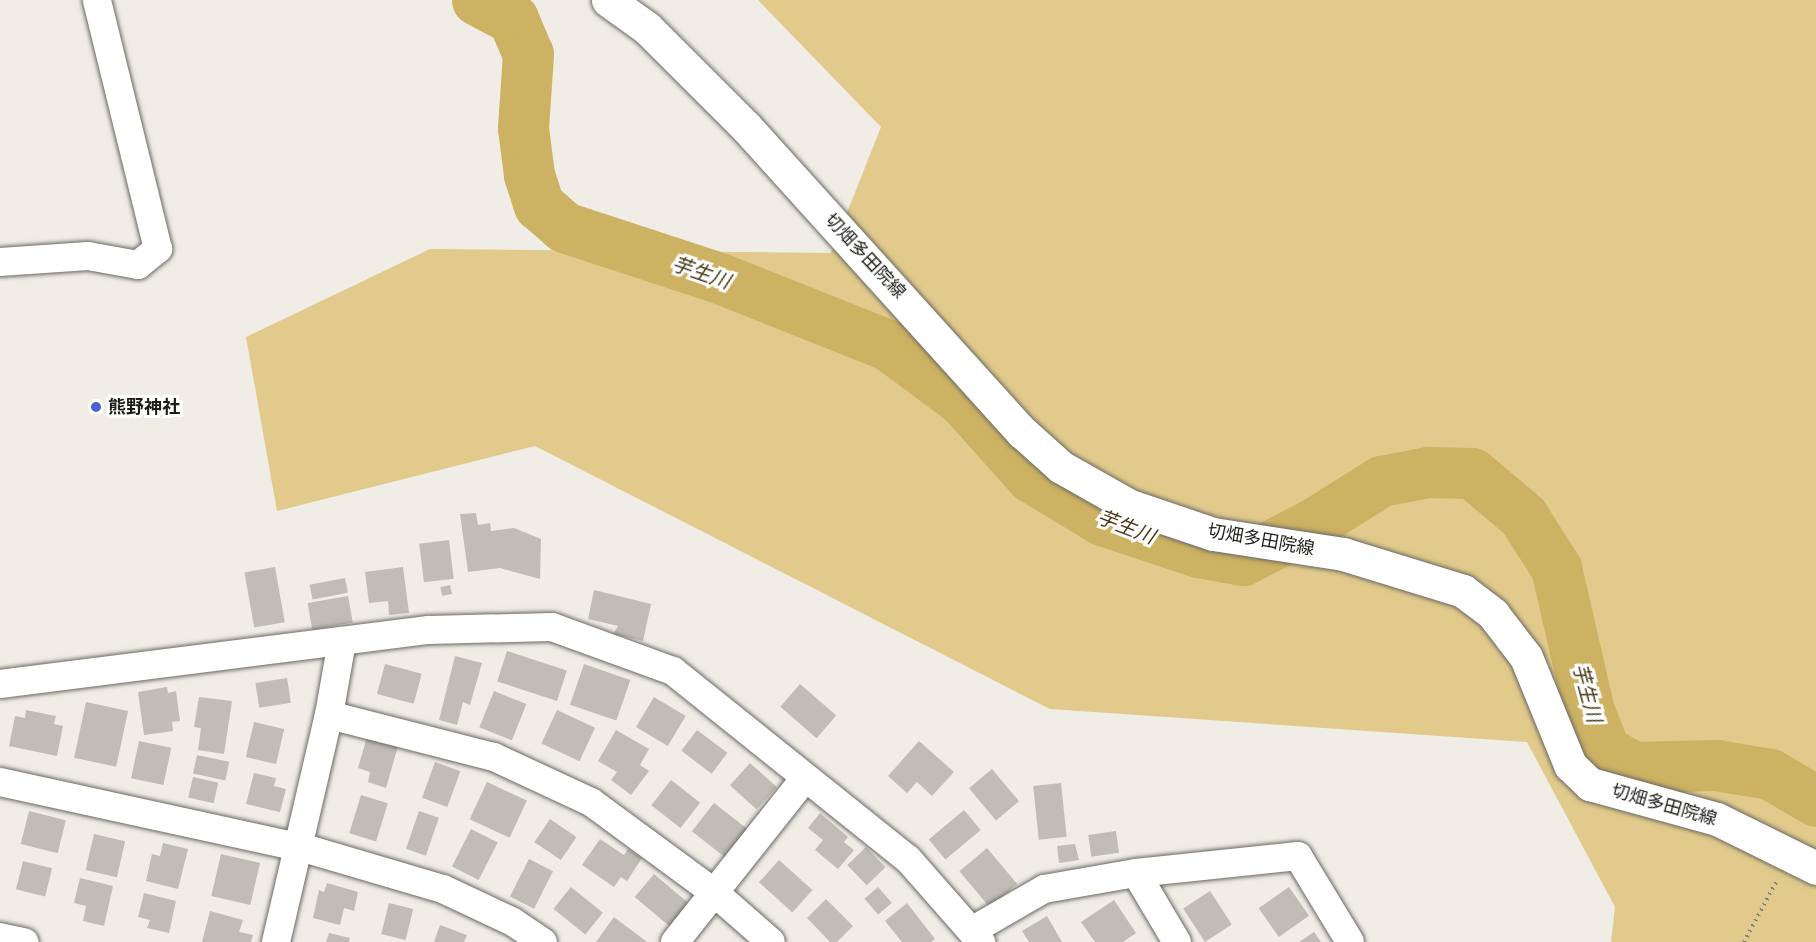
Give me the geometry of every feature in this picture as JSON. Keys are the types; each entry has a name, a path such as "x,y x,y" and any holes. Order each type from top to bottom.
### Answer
{"main road":[{"name":"切畑多田院線","path":"608,0 647,28 747,128 1022,432 1061,467 1130,506 1213,534 1343,554 1463,591 1493,614 1526,657 1570,765 1590,784 1718,819 1804,862"}],"street":[{"path":"0,262 88,256 138,265 158,249 97,0"},
{"path":"0,684 429,630 552,627 673,671 908,860 977,936 1044,889 1136,873 1298,856 1350,942"},
{"path":"276,942 329,715 342,641"},
{"path":"329,715 494,757 591,802 715,893 771,942"},
{"path":"675,942 805,778"},
{"path":"0,782 298,847 443,889 513,922 543,942"},
{"path":"1136,873 1177,942"},
{"path":"0,937 24,942"}],"path":[{"path":"1744,942 1804,862"}],"shaded area":[{"path":"758,0 1816,0 1816,942 1611,942 1615,907 1527,742 1050,709 535,446 277,511 246,337 430,249 831,253 881,127"}],"building":[{"path":"476,513 478,525 490,523 491,531 514,528 541,539 540,579 500,568 468,572 460,514"},
{"path":"449,540 454,579 424,582 419,544"},
{"path":"275,567 285,622 254,628 244,572"},
{"path":"403,567 409,613 389,615 388,601 369,603 365,572"},
{"path":"345,578 348,593 313,600 310,585"},
{"path":"450,585 452,594 442,596 440,587"},
{"path":"594,590 651,604 643,641 613,634 618,626 588,619"},
{"path":"348,596 353,623 312,630 308,603"},
{"path":"507,651 567,670 557,701 497,681"},
{"path":"455,656 482,663 470,705 463,702 457,725 439,720"},
{"path":"385,664 422,674 414,704 377,694"},
{"path":"584,664 630,680 616,721 570,705"},
{"path":"287,678 291,703 259,708 255,683"},
{"path":"800,684 836,715 817,738 780,707"},
{"path":"167,687 168,693 176,691 180,721 172,722 173,731 144,735 138,692"},
{"path":"494,691 526,704 512,740 479,727"},
{"path":"199,697 232,701 224,754 198,750 201,728 194,727"},
{"path":"654,697 686,716 668,746 636,727"},
{"path":"86,702 128,711 116,767 74,758"},
{"path":"26,710 56,716 54,724 63,726 57,756 9,746 15,716 25,718"},
{"path":"557,710 595,728 579,761 541,744"},
{"path":"254,722 284,729 276,764 246,757"},
{"path":"616,730 649,749 640,765 649,771 631,795 611,780 617,772 598,761"},
{"path":"697,730 727,753 712,774 681,751"},
{"path":"367,737 398,746 386,788 368,782 370,772 358,768"},
{"path":"139,741 171,748 163,785 131,778"},
{"path":"919,741 954,772 932,796 917,782 907,793 888,776"},
{"path":"197,755 229,762 225,780 193,774"},
{"path":"435,762 460,771 447,807 422,798"},
{"path":"750,763 777,787 757,809 730,785"},
{"path":"992,769 1019,801 996,820 969,788"},
{"path":"254,773 276,778 274,786 286,789 280,812 246,804"},
{"path":"193,777 218,783 214,803 188,797"},
{"path":"671,780 700,803 680,828 651,805"},
{"path":"487,782 527,801 510,838 470,819"},
{"path":"1061,783 1067,837 1039,840 1033,786"},
{"path":"361,795 388,803 376,841 349,833"},
{"path":"714,803 747,829 725,857 692,831"},
{"path":"964,810 981,830 945,859 929,840"},
{"path":"29,811 66,820 58,853 21,844"},
{"path":"419,811 439,818 426,856 406,849"},
{"path":"820,813 848,837 844,842 854,850 838,869 815,850 823,840 808,828"},
{"path":"550,819 577,837 561,860 534,842"},
{"path":"471,829 498,843 479,880 452,866"},
{"path":"1116,831 1119,853 1091,857 1088,835"},
{"path":"94,834 125,841 117,877 86,870"},
{"path":"600,839 624,855 628,849 642,858 627,881 621,877 614,887 582,865"},
{"path":"163,843 188,849 178,889 146,881 152,854 160,856"},
{"path":"1075,844 1079,860 1059,863 1057,846"},
{"path":"866,847 885,867 867,885 847,865"},
{"path":"987,848 1017,884 990,907 959,871"},
{"path":"221,854 260,863 250,905 211,896"},
{"path":"529,859 553,871 534,909 510,896"},
{"path":"779,860 812,890 792,912 759,882"},
{"path":"23,861 52,868 45,896 16,889"},
{"path":"654,874 688,903 669,926 635,897"},
{"path":"80,878 113,886 104,926 83,921 86,906 74,903"},
{"path":"327,883 358,892 354,911 344,908 340,925 313,918 319,890 324,892"},
{"path":"571,887 603,913 585,935 553,909"},
{"path":"878,887 892,903 878,915 864,899"},
{"path":"1289,887 1309,916 1279,937 1259,908"},
{"path":"1210,891 1232,925 1205,942 1183,908"},
{"path":"144,893 176,901 169,933 147,928 150,920 138,917"},
{"path":"826,899 853,926 837,942 830,942 807,918"},
{"path":"1114,900 1136,933 1123,942 1095,942 1081,922"},
{"path":"389,903 413,909 406,940 381,934"},
{"path":"907,903 935,939 931,942 902,942 885,921"},
{"path":"210,911 243,920 239,932 253,935 251,942 202,942"},
{"path":"1047,916 1062,942 1029,942 1022,931"},
{"path":"614,917 647,942 596,942"},
{"path":"440,925 467,935 464,942 434,942"},
{"path":"1314,932 1321,942 1299,942"},
{"path":"329,933 350,938 349,942 326,942"}],"waterway":[{"name":"芋生川","path":"477,0 513,19 528,54 523,128 529,175 539,205 564,227 722,279 888,345 963,401 1031,477 1102,520 1198,552 1243,560 1314,523 1381,481 1428,472 1472,473 1523,516 1556,568 1589,711 1605,751 1634,767 1716,765 1770,774 1816,801"}],"place":[{"name":"熊野神社","path":"96,407"}]}
